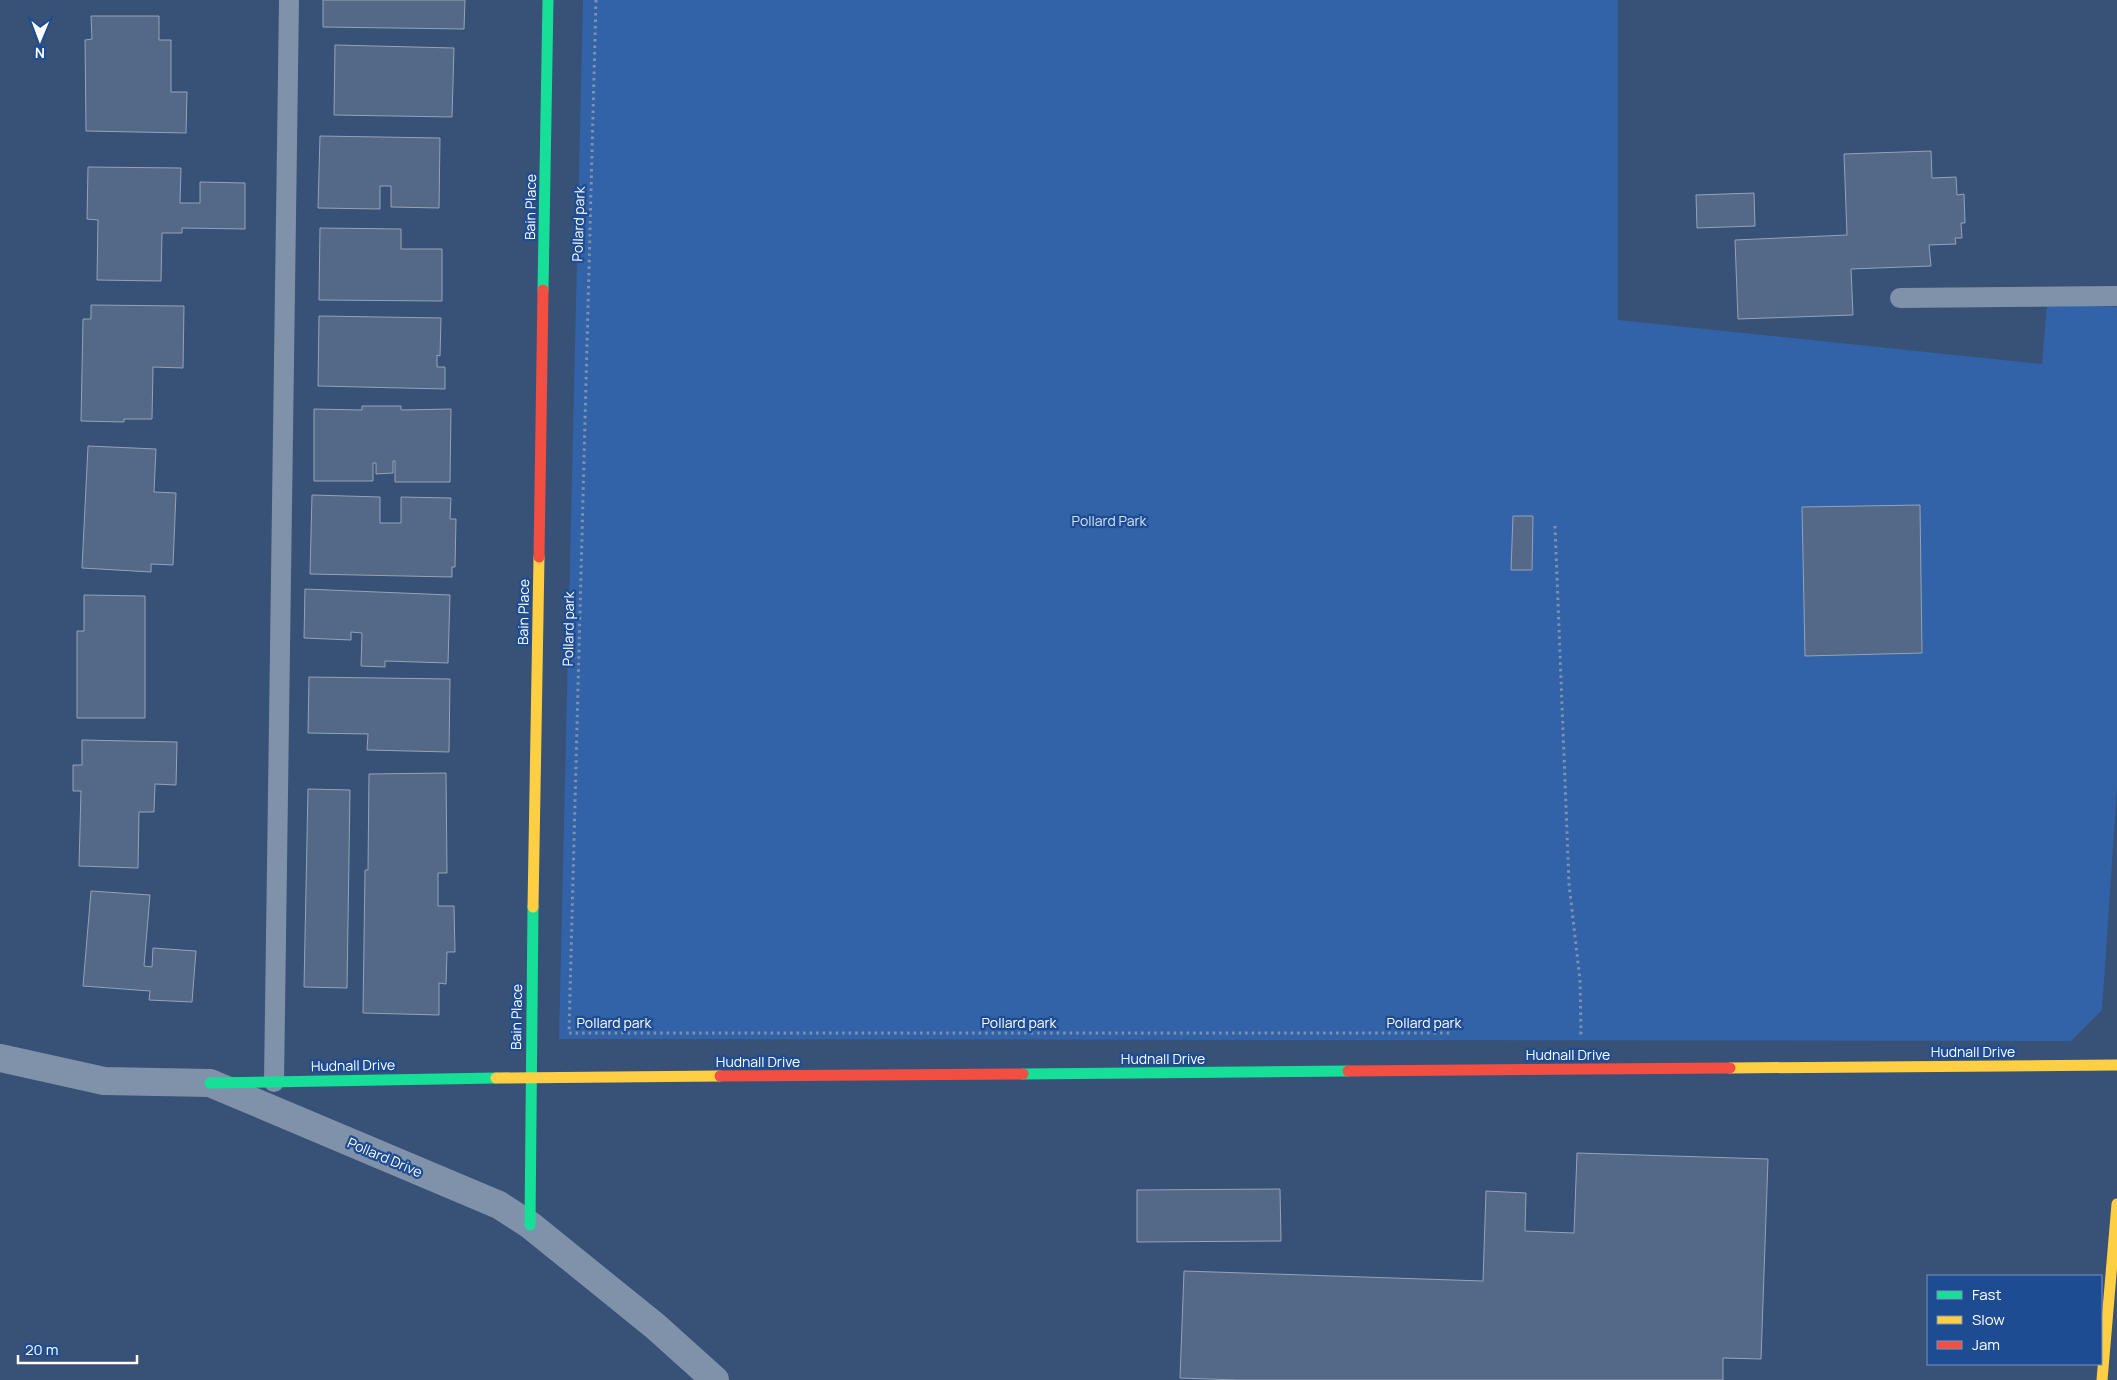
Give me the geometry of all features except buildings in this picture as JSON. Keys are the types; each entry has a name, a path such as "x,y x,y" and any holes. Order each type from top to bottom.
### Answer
{"street":[{"name":"Bain Place","path":"530,1225 530,1078 548,0"},
{"name":"Pollard Drive","path":"0,1058 104,1082 210,1083 499,1205 530,1225 655,1326 715,1380"},
{"name":"Hudnall Drive","path":"210,1083 530,1078 2117,1065"},
{"path":"2102,1380 2117,1204"}],"lane":[{"path":"274,1082 289,0"},
{"path":"1900,298 2117,296"}],"path":[{"name":"Pollard park","path":"596,0 569,1034 1462,1033"},
{"path":"1555,526 1569,884 1580,980 1581,1033 1571,1033"}],"green space":[{"name":"Pollard Park","path":"583,0 1618,0 1618,320 2042,364 2047,304 2117,307 2117,789 2102,1010 2071,1041 559,1039"}],"traffic: fast":[{"path":"543,290 548,0"},
{"path":"530,1225 533,907"},
{"path":"1023,1074 1348,1071"},
{"path":"210,1083 496,1078"}],"traffic: slow":[{"path":"533,907 539,557"},
{"path":"1730,1068 2117,1065"},
{"path":"496,1078 720,1076"},
{"path":"2102,1380 2117,1204"}],"traffic: jam":[{"path":"539,557 543,290"},
{"path":"1348,1071 1730,1068"},
{"path":"720,1076 1023,1074"}]}
